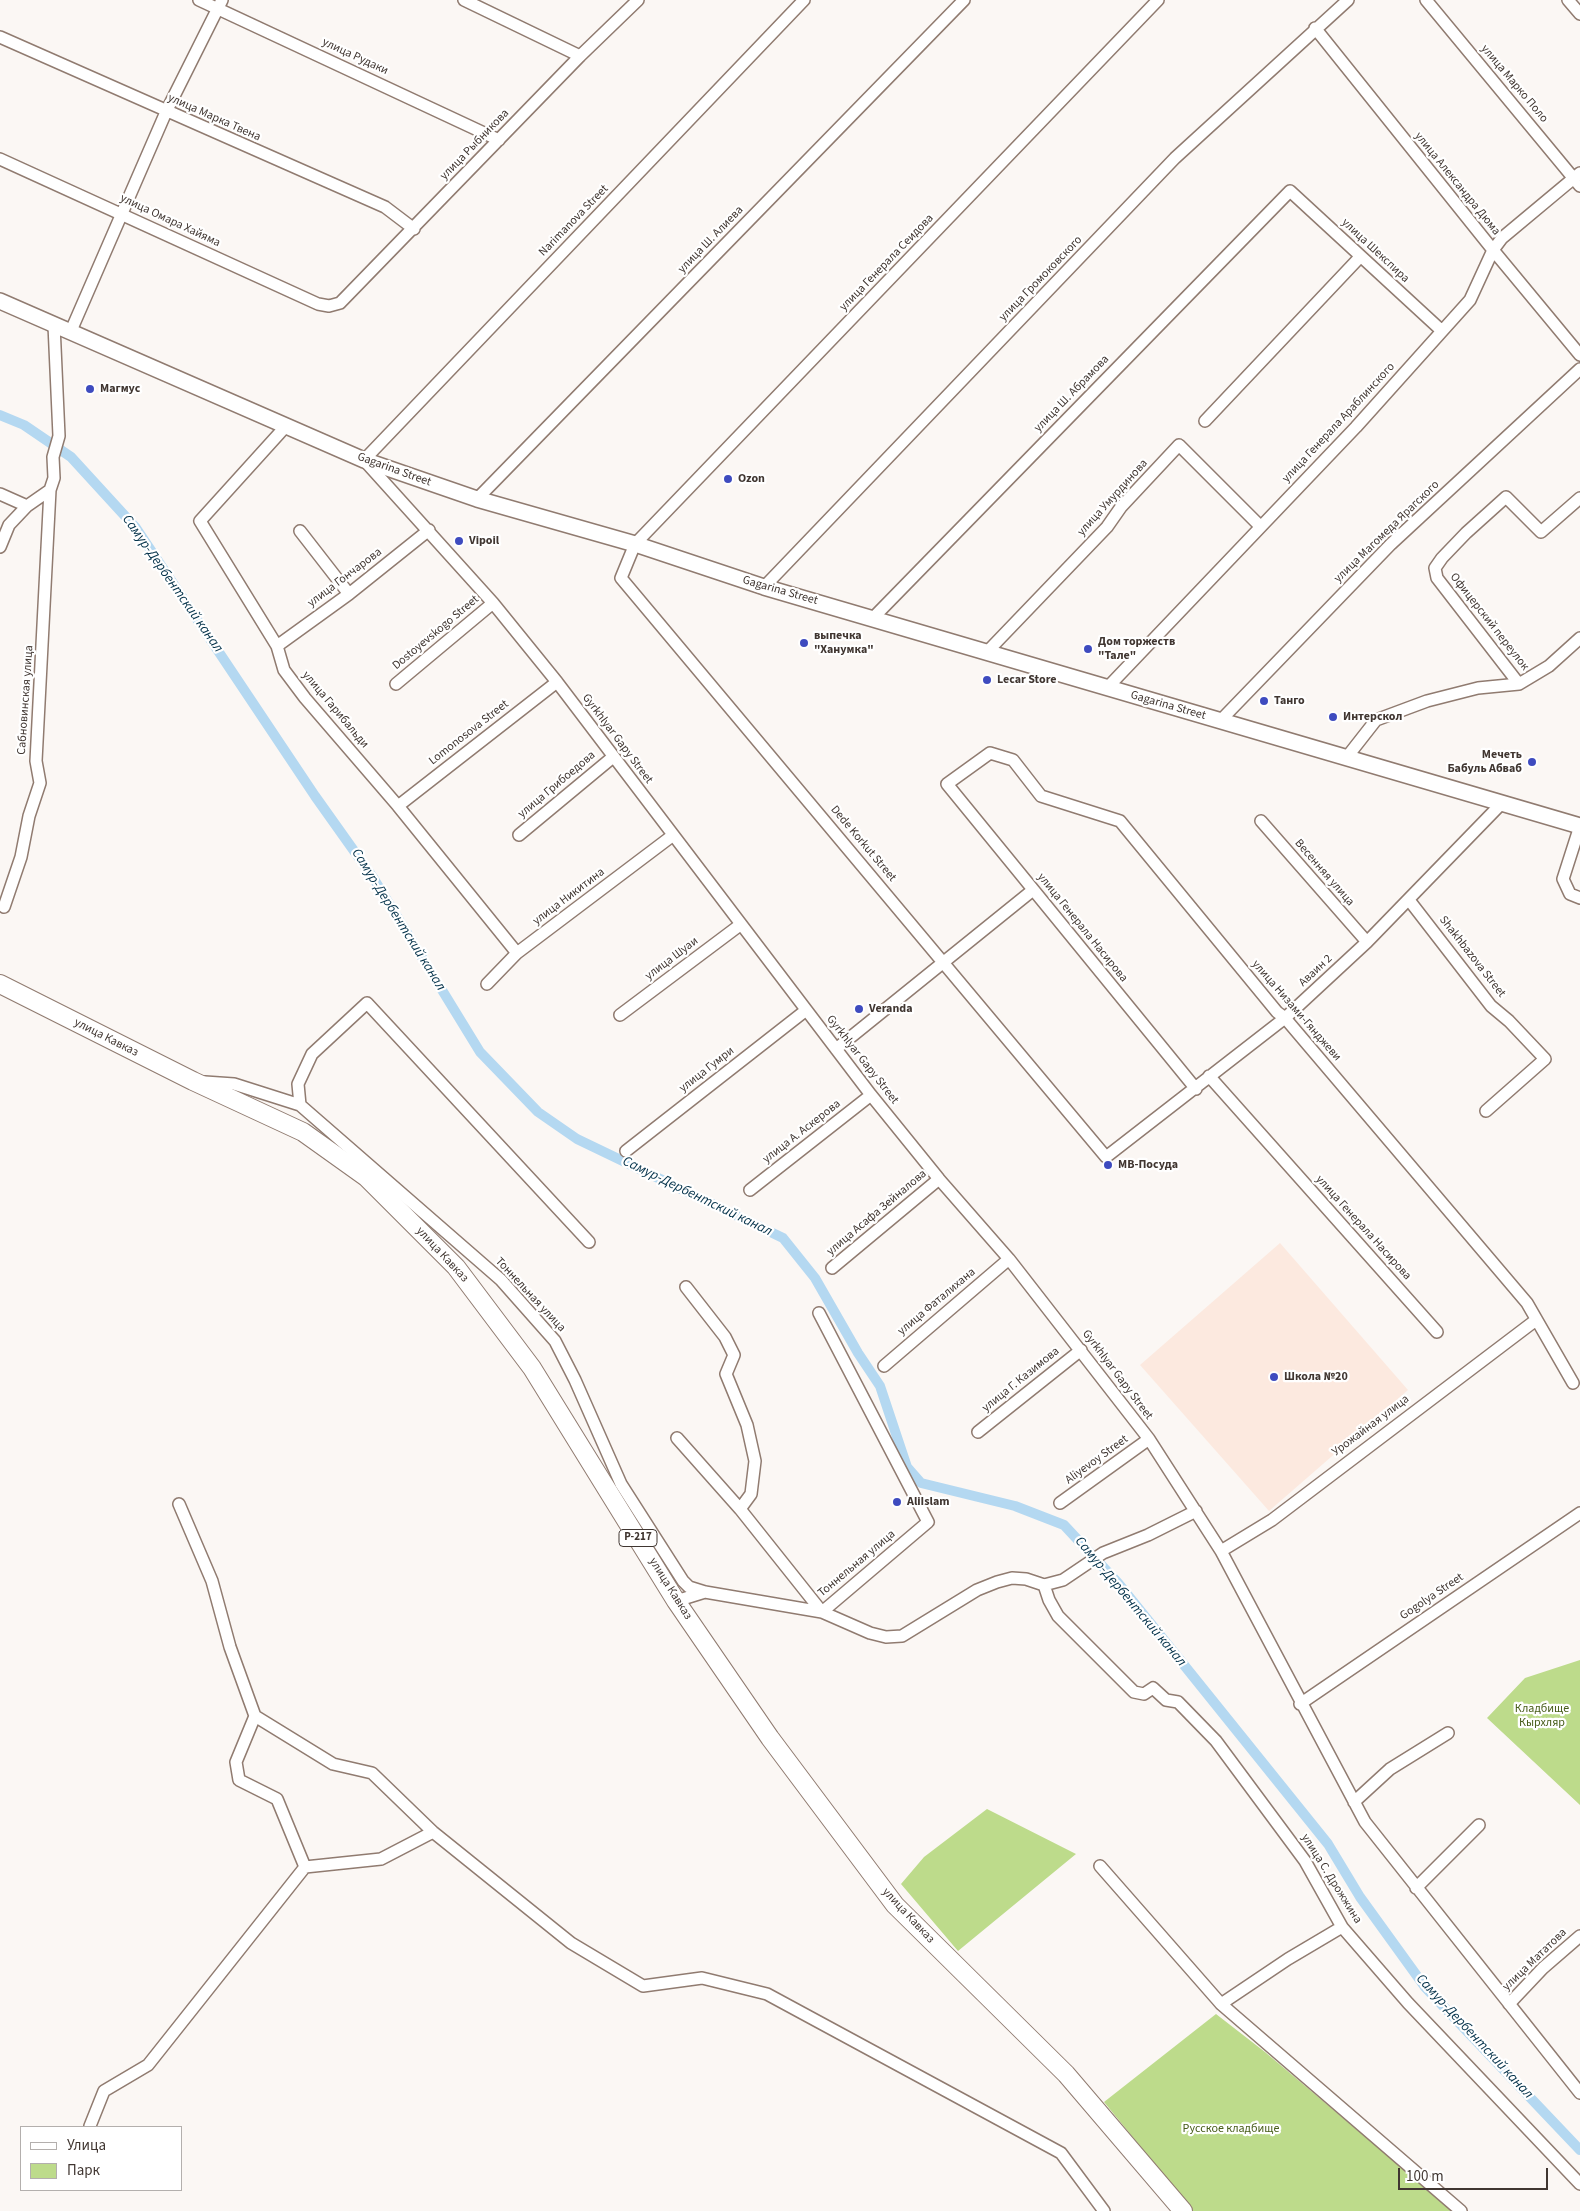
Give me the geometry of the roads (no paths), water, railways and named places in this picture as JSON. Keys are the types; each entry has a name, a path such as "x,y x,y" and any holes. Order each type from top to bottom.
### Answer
{"highway":[{"name":"улица Кавказ","path":"0,984 193,1081 303,1132 366,1177 456,1267 532,1368 676,1600 770,1738 895,1905 1066,2074 1183,2211"}],"main road":[{"name":"Gagarina Street","path":"0,301 364,460 478,499 636,544 764,587 1580,826"}],"street":[{"name":"улица Рудаки","path":"198,0 220,5 499,140"},
{"path":"464,0 484,4 580,56"},
{"name":"улица Рыбникова","path":"329,306 340,303 414,229 580,56 638,0"},
{"name":"Narimanova Street","path":"364,460 804,0"},
{"name":"улица Ш. Алиева","path":"478,499 964,0"},
{"name":"улица Генерала Сеидова","path":"636,544 1158,0"},
{"name":"улица Громоковского","path":"764,587 1175,158 1315,28 1348,0"},
{"name":"улица Марко Поло","path":"1426,0 1578,179"},
{"path":"1568,0 1580,14"},
{"path":"70,333 166,112 220,5"},
{"name":"улица Александра Дюма","path":"1315,28 1492,250 1580,355"},
{"name":"улица Марка Твена","path":"0,37 166,112 385,207 414,229"},
{"name":"улица Омара Хайяма","path":"0,159 318,304 329,306"},
{"name":"улица Генерала Араблинского","path":"1107,688 1356,427 1470,300 1492,250 1502,238 1578,179"},
{"name":"улица Шекспира","path":"1290,191 1442,331"},
{"name":"улица Ш. Абрамова","path":"873,618 1290,191"},
{"path":"1205,421 1360,257"},
{"name":"Сабновинская улица","path":"4,907 21,857 29,816 40,783 36,761 50,490 54,478 53,457 59,436 54,325"},
{"name":"улица Магомеда Ярагского","path":"1220,721 1392,544 1580,369"},
{"name":"улица Гарибальди","path":"286,426 200,521 277,646 284,670 305,698 398,806 517,953"},
{"name":"улица Умурдинова","path":"987,652 1107,528 1121,507 1179,445 1260,526"},
{"name":"Gyrkhlyar Gapy Street","path":"364,460 493,603 557,682 805,1011 939,1179 1009,1259 1149,1439 1221,1551 1300,1704"},
{"path":"0,547 9,525 27,506 50,490"},
{"path":"0,494 27,506"},
{"name":"Офицерский переулок","path":"1520,684 1438,578 1436,568 1442,558 1466,533 1506,497 1541,532 1580,498"},
{"name":"улица Гончарова","path":"277,646 349,594 429,530"},
{"path":"300,531 349,594"},
{"name":"Dede Korkut Street","path":"636,544 621,578 1106,1157"},
{"name":"Dostoyevskogo Street","path":"396,684 493,603"},
{"path":"1347,757 1376,720 1398,711 1478,688 1520,684 1549,666 1580,638"},
{"name":"Lomonosova Street","path":"398,806 557,682"},
{"name":"улица Низами-Гянджеви","path":"947,784 990,752 1013,760 1041,796 1120,821 1271,1005 1285,1018 1521,1296 1573,1383"},
{"name":"улица Грибоедова","path":"519,835 613,757"},
{"name":"улица Генерала Насирова","path":"947,784 1196,1089"},
{"name":"Аваин 2","path":"1106,1157 1285,1018 1367,942 1502,803"},
{"name":"Весенняя улица","path":"1261,821 1367,942"},
{"path":"1579,897 1570,894 1563,880 1580,826"},
{"name":"улица Никитина","path":"487,984 517,953 672,836"},
{"path":"836,1050 1033,890"},
{"name":"Shakhbazova Street","path":"1409,900 1492,1006 1545,1059 1486,1111"},
{"name":"улица Шуаи","path":"620,1015 740,925"},
{"path":"193,1081 234,1084 300,1104 298,1084 312,1054 366,1003 589,1242"},
{"name":"улица Гумри","path":"626,1151 805,1011"},
{"name":"улица Генерала Насирова","path":"1209,1076 1437,1332"},
{"name":"улица А. Аскерова","path":"750,1190 871,1095"},
{"name":"Тоннельная улица","path":"300,1104 501,1280 555,1342 575,1380 621,1484 683,1581 689,1587 705,1592 822,1612 928,1522 819,1313"},
{"name":"улица Асафа Зейналова","path":"832,1268 939,1179"},
{"name":"улица Фаталихана","path":"884,1366 1009,1259"},
{"path":"686,1287 725,1337 734,1356 726,1374 747,1425 755,1461 751,1494 740,1509"},
{"name":"Урожайная улица","path":"1221,1551 1272,1520 1536,1320"},
{"name":"улица Г. Казимова","path":"978,1432 1081,1350"},
{"path":"677,1438 740,1509 822,1612 870,1633 886,1637 902,1636 977,1590 997,1582 1012,1578 1026,1579 1044,1585 1063,1580 1103,1553 1148,1535 1196,1511"},
{"name":"Aliyevoy Street","path":"1060,1503 1149,1439"},
{"path":"179,1504 212,1581 230,1647 255,1716 333,1764 372,1773 434,1832 571,1943 643,1986 702,1978 767,1994 1061,2153 1104,2211"},
{"name":"Gogolya Street","path":"1300,1704 1580,1513"},
{"name":"улица С. Дрожжина","path":"1044,1585 1048,1600 1058,1616 1134,1692 1144,1694 1153,1688 1166,1700 1178,1702 1216,1741 1306,1861 1342,1927 1408,2003 1580,2184"},
{"path":"676,1600 705,1592"},
{"path":"1300,1704 1365,1822 1580,2093"},
{"path":"255,1716 236,1762 239,1780 277,1799 305,1868"},
{"path":"1354,1802 1390,1768 1448,1732"},
{"path":"1416,1888 1480,1825"},
{"path":"90,2126 104,2091 148,2065 305,1868 381,1859 434,1832"},
{"path":"1100,1866 1221,2004 1461,2211"},
{"path":"1221,2004 1288,1958 1342,1927"},
{"name":"улица Мататова","path":"1509,2004 1543,1968 1580,1936"}],"waterway":[{"name":"Самур-Дербентский канал","path":"0,415 24,425 71,457 136,528 315,796 374,879 480,1052 538,1112 577,1139 783,1238 815,1278 858,1353 880,1386 907,1467 921,1483 1015,1506 1064,1525 1118,1583 1328,1844 1360,1897 1425,1987 1580,2150"}],"place":[{"name":"Магмус","path":"90,389"},
{"name":"Ozon","path":"728,479"},
{"name":"Vipoil","path":"459,541"},
{"name":"выпечка \"Ханумка\"","path":"804,643"},
{"name":"Дом торжеств \"Тале\"","path":"1088,649"},
{"name":"Lecar Store","path":"987,680"},
{"name":"Танго","path":"1264,701"},
{"name":"Интерскол","path":"1333,717"},
{"name":"Мечеть Бабуль Абваб","path":"1532,762"},
{"name":"Veranda","path":"859,1009"},
{"name":"МВ-Посуда","path":"1108,1165"},
{"name":"Школа №20","path":"1274,1377"},
{"name":"AliIslam","path":"897,1502"}],"park label":[{"name":"Кладбище Кырхляр","path":"1542,1716"},
{"name":"Русское кладбище","path":"1231,2129"}]}
